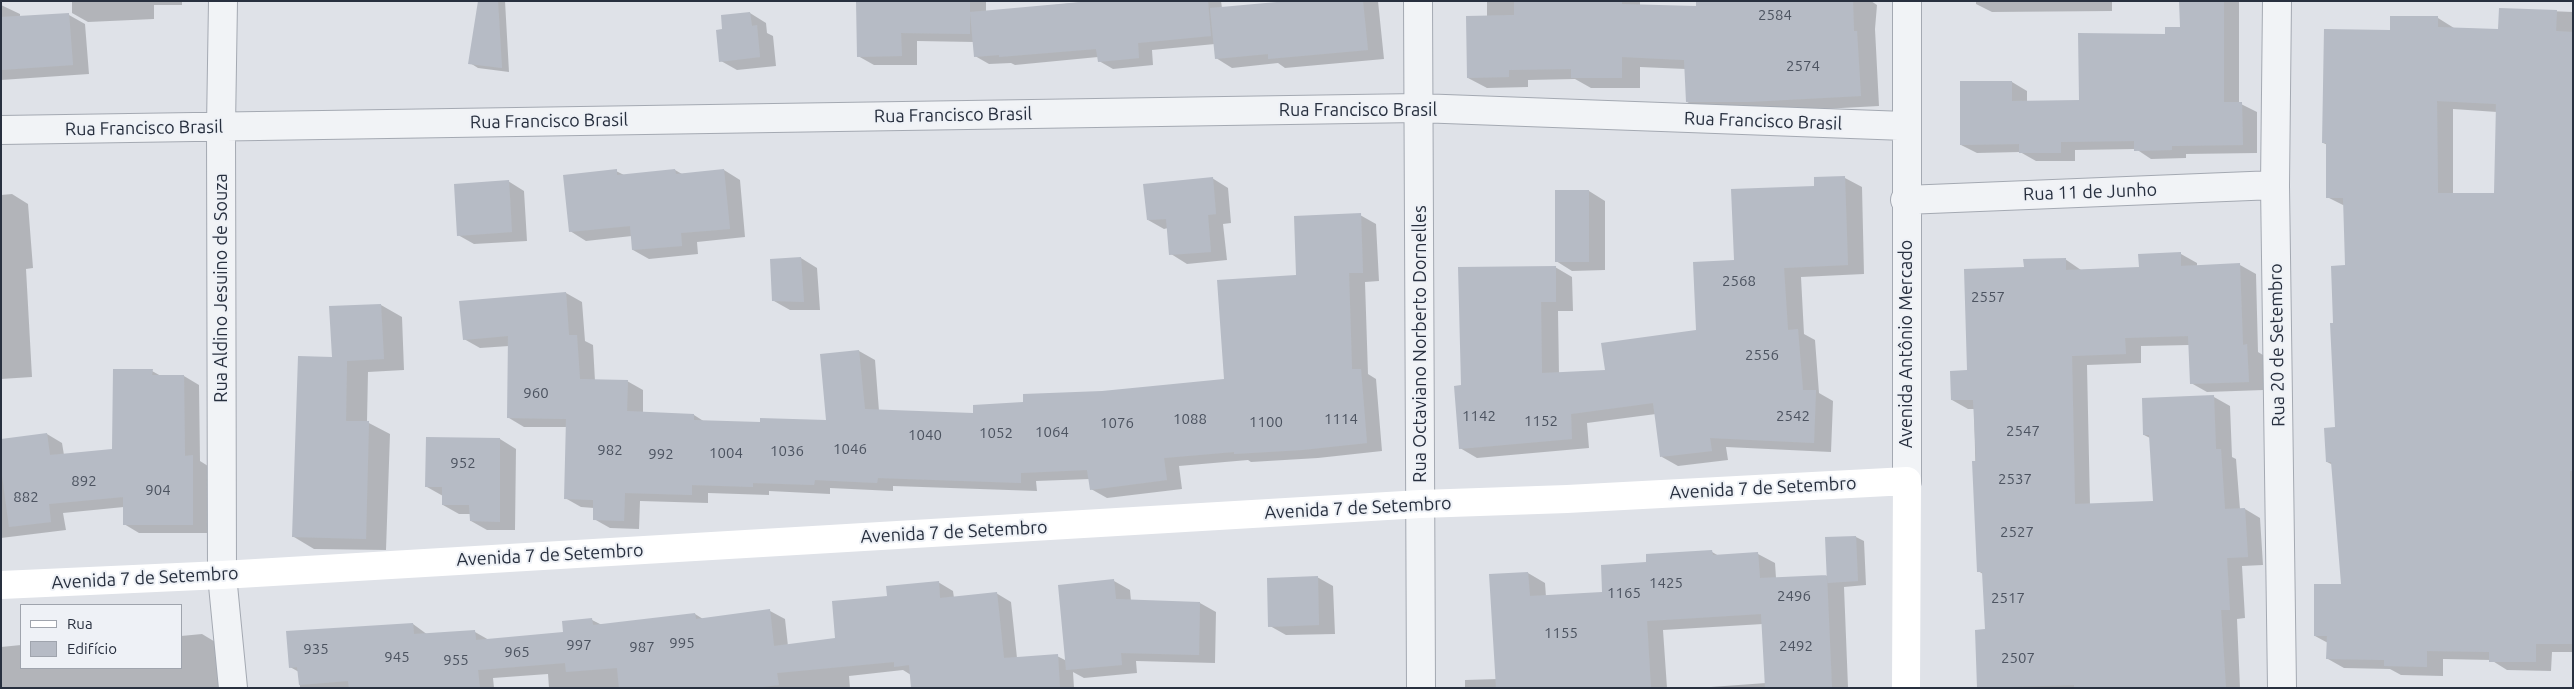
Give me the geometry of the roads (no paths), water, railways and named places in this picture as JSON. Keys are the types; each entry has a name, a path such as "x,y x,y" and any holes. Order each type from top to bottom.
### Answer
{"street":[{"name":"Rua Aldino Jesuino de Souza","path":"223,1 221,126 222,575 233,688"},
{"name":"Rua Octaviano Norberto Dornelles","path":"1418,1 1421,688"},
{"name":"Avenida Antônio Mercado","path":"1906,688 1907,1"},
{"name":"Rua 20 de Setembro","path":"2277,1 2275,185 2282,688"},
{"name":"Rua Francisco Brasil","path":"1,130 1418,108 1906,126"},
{"name":"Rua 11 de Junho","path":"1906,200 2275,185"},
{"name":"Avenida 7 de Setembro","path":"1,585 222,575 1420,504 1567,499 1907,481"}]}
